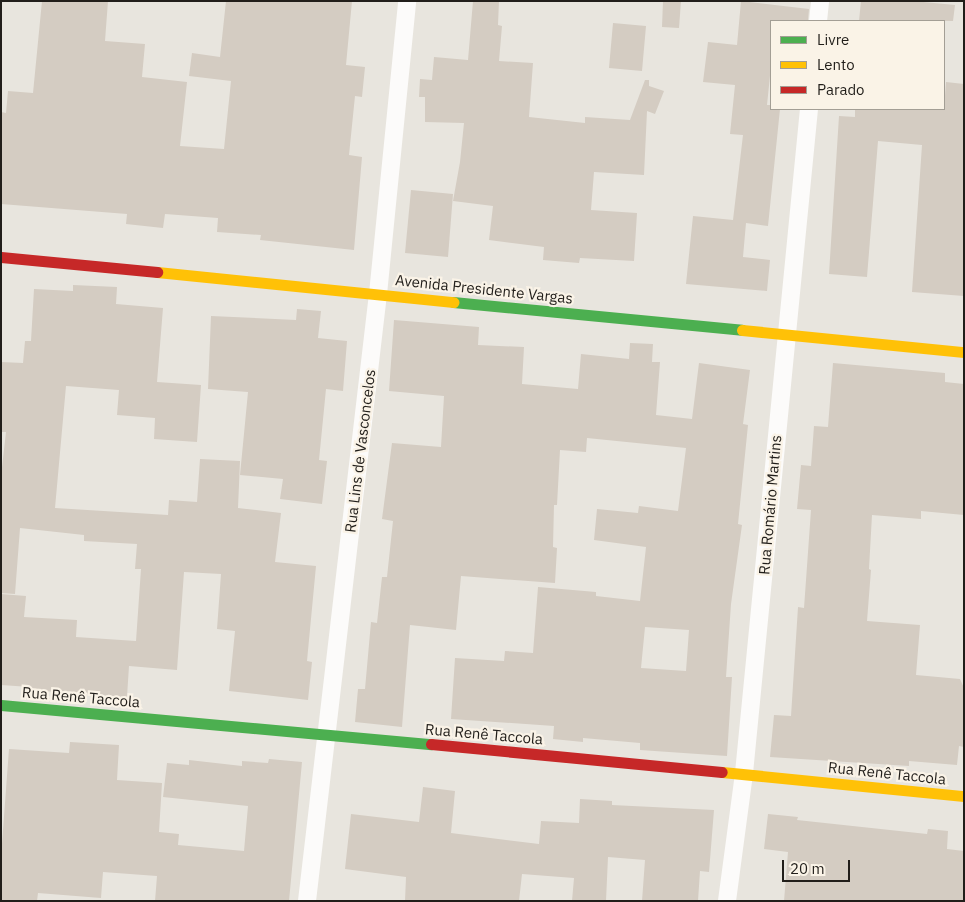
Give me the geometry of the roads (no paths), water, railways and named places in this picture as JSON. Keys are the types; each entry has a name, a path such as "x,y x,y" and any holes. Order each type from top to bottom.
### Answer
{"street":[{"name":"Rua Lins de Vasconcelos","path":"307,901 378,294 407,1"},
{"path":"818,20 820,1"},
{"name":"Rua Romário Martins","path":"728,901 744,773 809,110"},
{"name":"Avenida Presidente Vargas","path":"1,257 964,352"},
{"name":"Rua Renê Taccola","path":"1,705 744,773 964,796"}]}
